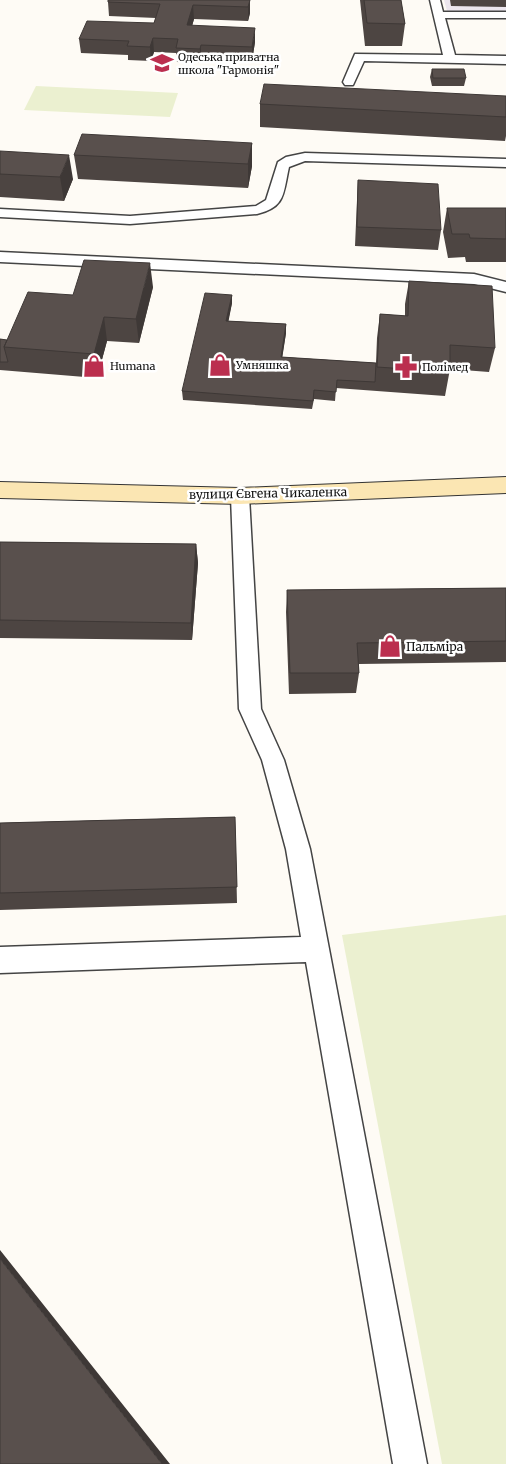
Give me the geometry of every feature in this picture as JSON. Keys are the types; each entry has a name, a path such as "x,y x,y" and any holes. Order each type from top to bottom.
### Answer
{"main road":[{"name":"вулиця Євгена Чикаленка","path":"0,490 240,496 506,485"}],"lane":[{"path":"435,0 450,59"},
{"path":"439,15 506,15"},
{"path":"349,82 359,57 506,60"},
{"path":"0,214 130,220 257,210 268,207 273,202 283,166 291,160 304,157 506,163"},
{"path":"0,257 474,279 506,287"},
{"path":"240,496 250,709 273,760 298,849 410,1464"},
{"path":"0,960 317,949"}],"shaded area":[{"path":"444,0 506,0 506,11 447,11"}],"green space":[{"path":"36,86 178,93 170,117 24,110"},
{"path":"506,915 506,1464 442,1464 342,935"}],"building":[{"path":"108,0 250,0 248,7 193,5 187,25 255,28 252,47 201,45 200,49 176,48 178,39 153,38 150,47 127,46 129,41 79,39 87,21 154,23 160,4 108,2"},
{"path":"364,0 401,0 405,24 367,23"},
{"path":"432,69 464,69 466,78 433,78"},
{"path":"264,84 506,96 506,117 260,104"},
{"path":"82,134 252,143 248,164 74,155"},
{"path":"0,151 69,155 60,177 0,174"},
{"path":"358,180 438,184 441,230 357,227"},
{"path":"447,208 506,208 506,239 470,238 469,234 452,234"},
{"path":"84,260 150,263 136,319 104,317 94,354 4,347 28,292 73,295"},
{"path":"409,281 492,286 495,348 450,345 450,372 377,367 380,314 408,316"},
{"path":"205,293 232,295 226,321 286,324 281,357 376,363 375,382 337,380 336,392 314,390 313,401 182,391"},
{"path":"0,339 7,340 4,347 8,362 0,362"},
{"path":"0,542 196,544 191,623 0,620"},
{"path":"506,588 506,641 357,643 359,673 290,673 287,590"},
{"path":"235,817 237,887 0,893 0,823"},
{"path":"0,1259 162,1464 0,1464"}],"place":[{"name":"Одеська приватна школа \"Гармонія\"","path":"162,63"},
{"name":"Умняшка","path":"220,365"},
{"name":"Humana","path":"94,366"},
{"name":"Полімед","path":"406,367"},
{"name":"Пальміра","path":"390,646"}]}
